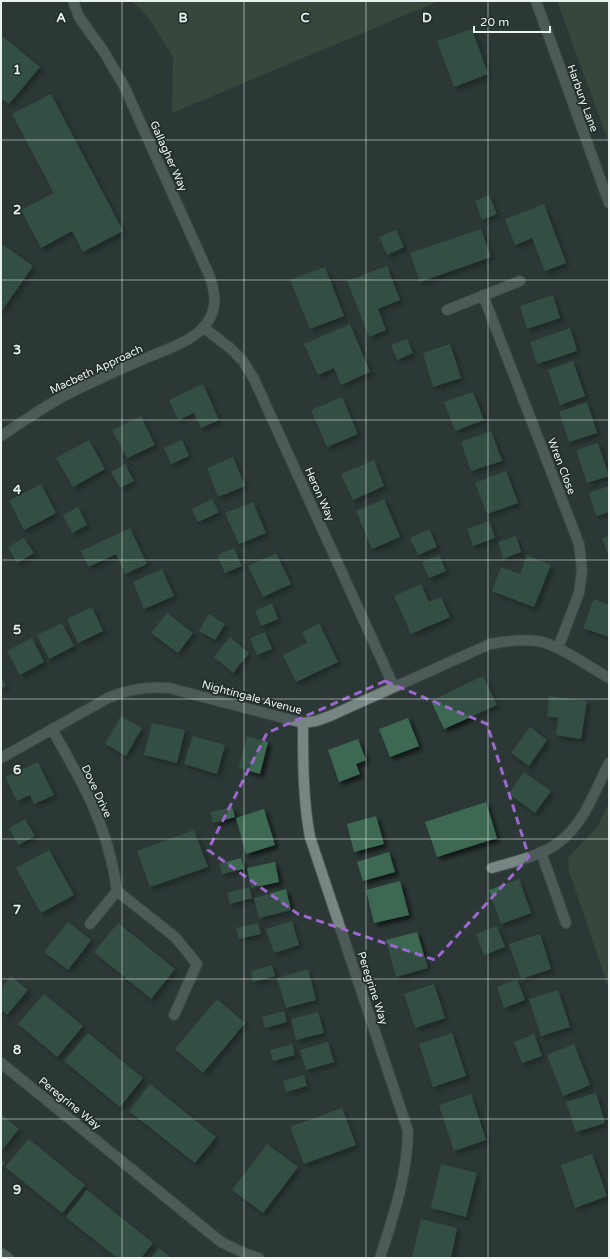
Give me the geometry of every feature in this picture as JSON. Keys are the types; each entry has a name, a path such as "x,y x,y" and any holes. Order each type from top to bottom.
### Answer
{"street":[{"name":"Gallagher Way","path":"73,1 79,17 104,52 124,86 210,276 216,301 211,316 203,327"},
{"name":"Harbury Lane","path":"536,1 609,203"},
{"path":"447,310 520,281"},
{"name":"Wren Close","path":"483,295 579,544 582,570 579,593 558,648"},
{"name":"Macbeth Approach","path":"1,436 55,401 81,387 186,340 203,327"},
{"name":"Heron Way","path":"203,327 230,348 242,361 254,379 394,687"},
{"name":"Nightingale Avenue","path":"1,758 120,692 152,687 169,688 303,724 316,722 490,644 512,640 538,641 558,648 609,678"},
{"name":"Peregrine Way","path":"303,724 304,790 310,837 408,1131 408,1148 402,1186 380,1258"},
{"name":"Dove Drive","path":"52,729 99,820 114,870 117,891"},
{"path":"492,868 542,852 558,844 581,820 609,763"},
{"path":"542,852 566,923"},
{"path":"90,924 117,891 175,937 197,964 174,1015"},
{"name":"Peregrine Way","path":"1,1063 221,1242 246,1254 259,1258"},
{"path":"1,1253 8,1258"}],"highlighted area":[{"path":"385,681 487,724 529,857 435,960 298,914 208,850 267,733"}],"green space":[{"path":"132,1 439,1 172,113 173,57 148,17"},
{"path":"557,1 609,1 609,143"},
{"path":"609,803 609,990 569,871 568,858 598,826"}],"building":[{"path":"472,29 488,74 454,87 437,41"},
{"path":"1,35 40,67 9,104 1,98"},
{"path":"51,94 123,231 83,252 72,231 41,248 21,210 54,193 12,114"},
{"path":"489,195 497,214 482,220 475,201"},
{"path":"544,204 566,263 545,271 532,238 515,245 505,219"},
{"path":"481,229 491,257 420,282 410,253"},
{"path":"396,230 404,247 387,255 379,237"},
{"path":"2,244 33,266 1,312 1,245"},
{"path":"387,266 400,300 378,309 386,330 369,337 347,281"},
{"path":"325,267 344,316 310,329 290,280"},
{"path":"553,295 560,318 527,329 520,306"},
{"path":"350,324 370,372 341,385 334,368 318,375 304,344"},
{"path":"570,328 577,351 537,364 530,342"},
{"path":"407,339 413,353 397,360 391,345"},
{"path":"450,344 461,378 433,387 423,353"},
{"path":"573,361 585,396 560,405 548,370"},
{"path":"203,384 219,420 201,428 194,413 178,420 169,400"},
{"path":"473,392 484,420 455,431 444,402"},
{"path":"342,397 358,434 327,447 311,410"},
{"path":"587,402 597,433 569,442 559,412"},
{"path":"141,416 155,445 127,458 112,430"},
{"path":"491,431 502,461 471,471 461,442"},
{"path":"89,440 105,469 73,487 56,458"},
{"path":"182,440 189,456 171,464 164,448"},
{"path":"598,443 609,476 587,483 576,450"},
{"path":"233,457 245,486 218,497 207,468"},
{"path":"374,460 384,486 353,500 341,474"},
{"path":"125,464 134,481 120,488 111,472"},
{"path":"506,471 518,503 487,514 475,483"},
{"path":"41,484 56,513 24,530 9,501"},
{"path":"609,486 609,512 596,516 589,493"},
{"path":"212,499 219,512 198,522 192,509"},
{"path":"384,499 400,537 372,549 356,511"},
{"path":"253,502 266,533 239,544 225,513"},
{"path":"78,507 87,525 72,533 63,515"},
{"path":"489,521 495,538 473,546 467,529"},
{"path":"130,528 147,564 125,574 116,554 88,567 81,551"},
{"path":"429,529 437,547 418,555 410,538"},
{"path":"516,536 521,552 503,559 498,542"},
{"path":"609,536 609,557 602,538"},
{"path":"24,538 34,553 17,563 8,547"},
{"path":"234,548 242,566 225,573 217,555"},
{"path":"276,553 291,584 263,597 248,566"},
{"path":"439,555 446,571 429,578 422,562"},
{"path":"527,555 551,565 534,607 492,591 501,567 520,574"},
{"path":"162,569 174,596 144,609 133,582"},
{"path":"421,584 429,602 441,597 450,617 411,634 394,596"},
{"path":"594,599 609,605 609,637 583,628"},
{"path":"272,603 278,619 261,626 255,611"},
{"path":"92,607 103,631 78,643 67,619"},
{"path":"167,613 193,633 178,653 151,633"},
{"path":"209,614 225,624 215,640 199,631"},
{"path":"62,623 74,646 49,659 37,635"},
{"path":"319,623 338,662 296,682 283,655 307,643 302,632"},
{"path":"265,632 272,649 257,655 250,638"},
{"path":"230,637 249,653 233,673 214,657"},
{"path":"32,638 44,662 20,675 7,651"},
{"path":"483,676 497,705 444,729 431,701"},
{"path":"1,677 6,686 1,689"},
{"path":"549,696 587,701 581,739 556,735 558,718 547,716"},
{"path":"121,716 142,728 126,756 105,744"},
{"path":"408,718 419,746 390,757 379,729"},
{"path":"152,723 185,730 177,763 144,755"},
{"path":"530,727 547,740 529,766 511,753"},
{"path":"193,736 225,745 217,774 184,764"},
{"path":"247,736 268,742 260,774 239,768"},
{"path":"358,739 366,760 356,764 360,774 339,782 328,750"},
{"path":"38,762 54,795 34,804 30,795 17,801 5,777"},
{"path":"524,772 551,791 535,813 509,794"},
{"path":"486,802 497,838 437,857 425,822"},
{"path":"232,807 235,817 213,823 210,812"},
{"path":"264,809 275,845 246,854 236,818"},
{"path":"376,816 384,844 354,852 347,824"},
{"path":"25,819 35,836 18,845 9,828"},
{"path":"194,830 208,867 150,887 137,851"},
{"path":"49,850 74,895 41,913 16,868"},
{"path":"389,852 395,872 363,881 357,862"},
{"path":"241,858 244,869 222,874 219,864"},
{"path":"275,862 279,882 251,888 247,868"},
{"path":"519,879 531,913 501,924 489,890"},
{"path":"400,881 409,915 374,923 366,890"},
{"path":"249,887 252,898 230,904 227,893"},
{"path":"286,889 291,910 259,918 254,898"},
{"path":"292,921 299,945 274,953 266,929"},
{"path":"68,922 91,940 68,970 44,952"},
{"path":"118,923 175,969 151,999 94,952"},
{"path":"258,923 261,934 239,939 236,928"},
{"path":"497,926 505,947 484,955 476,934"},
{"path":"417,932 428,968 396,977 386,940"},
{"path":"540,934 551,969 521,979 509,944"},
{"path":"272,965 275,976 253,982 251,971"},
{"path":"308,969 316,1000 286,1008 277,978"},
{"path":"11,976 28,990 7,1015 1,1009 1,988"},
{"path":"517,979 525,1000 504,1008 497,987"},
{"path":"434,984 445,1018 415,1028 404,994"},
{"path":"558,990 570,1027 541,1036 529,999"},
{"path":"44,994 83,1026 57,1057 18,1024"},
{"path":"217,999 245,1023 203,1073 175,1049"},
{"path":"284,1011 287,1022 265,1028 262,1017"},
{"path":"318,1012 324,1033 296,1040 291,1019"},
{"path":"88,1033 143,1078 120,1107 64,1061"},
{"path":"452,1033 466,1076 433,1087 419,1044"},
{"path":"534,1034 542,1056 522,1063 514,1042"},
{"path":"328,1042 334,1062 306,1070 300,1050"},
{"path":"292,1044 295,1055 273,1061 270,1050"},
{"path":"574,1044 590,1085 563,1096 547,1055"},
{"path":"304,1075 307,1086 286,1092 283,1081"},
{"path":"150,1084 216,1137 195,1163 129,1111"},
{"path":"596,1093 605,1123 576,1132 566,1102"},
{"path":"471,1094 486,1140 454,1151 439,1105"},
{"path":"342,1108 356,1145 304,1164 290,1127"},
{"path":"2,1115 19,1129 1,1151 1,1117"},
{"path":"29,1139 85,1185 62,1213 5,1167"},
{"path":"267,1144 298,1167 263,1213 232,1190"},
{"path":"592,1154 607,1196 575,1208 561,1165"},
{"path":"1,1159 5,1163 1,1168"},
{"path":"441,1164 477,1173 466,1217 431,1208"},
{"path":"87,1190 153,1243 141,1258 117,1258 66,1217"},
{"path":"421,1219 457,1228 451,1258 412,1258"},
{"path":"159,1248 171,1258 151,1258"}]}
